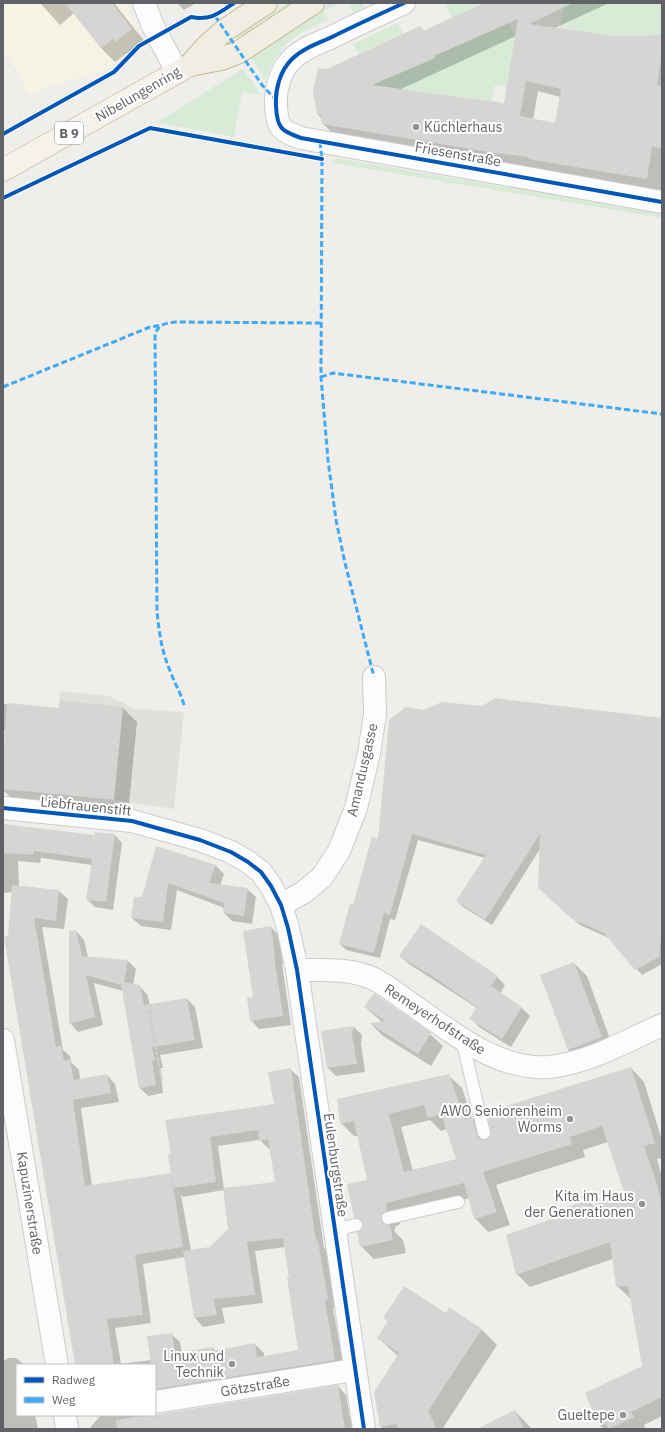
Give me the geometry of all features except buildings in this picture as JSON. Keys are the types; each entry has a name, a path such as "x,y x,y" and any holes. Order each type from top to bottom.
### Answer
{"highway":[{"name":"B 9","path":"183,68 225,30 266,3"},
{"name":"B 9","path":"183,68 221,59 239,52 313,3"}],"main road":[{"name":"Nibelungenring","path":"3,170 183,68"}],"street":[{"path":"144,3 153,26 183,68"},
{"path":"150,3 165,20 183,68"},
{"name":"Friesenstraße","path":"404,3 312,46 293,58 282,72 276,100 276,116 285,133 301,138 662,202"},
{"name":"Amandusgasse","path":"281,905 304,892 322,877 339,851 356,808 369,753 375,714 374,677"},
{"name":"Liebfrauenstift","path":"3,808 132,821 200,840 231,852 261,872 271,886 281,905"},
{"name":"Eulenburgstraße","path":"281,905 288,928 297,970 354,1370 364,1429"},
{"name":"Remeyerhofstraße","path":"297,970 338,969 374,979 462,1039 500,1060 523,1067 549,1067 596,1055 662,1025"},
{"name":"Kapuzinerstraße","path":"3,1040 57,1364"},
{"name":"Götzstraße","path":"156,1402 354,1370"}],"lane":[{"path":"462,1039 484,1133"},
{"path":"388,1218 458,1202"},
{"path":"334,1230 356,1225"}],"path":[{"path":"149,1010 162,1082"}],"shaded area":[{"path":"3,3 124,3 137,25 137,41 108,69 29,93 10,59 3,50"},
{"path":"60,691 109,696 135,709 184,712 174,809 114,800 51,794"}],"green space":[{"path":"287,3 300,3 241,44 237,37"},
{"path":"325,3 340,3 324,11 328,20 306,30 283,48 276,57 265,79 249,55"},
{"path":"349,3 362,3 366,10 354,15"},
{"path":"445,3 484,3 452,18"},
{"path":"564,3 567,3 568,5 573,3 662,3 662,35 616,36 560,28"},
{"path":"398,23 403,34 358,54 353,44"},
{"path":"509,23 515,36 507,87 495,85 492,101 371,85 435,58 434,56"},
{"path":"243,69 261,95 242,92 234,137 157,122"},
{"path":"336,158 662,214 662,218 332,163"}],"railway":[{"path":"3,77 18,70"},
{"path":"3,124 59,98"}],"marked path":[{"path":"215,16 262,85 276,100"},
{"path":"320,142 322,159 321,377 328,460 336,520 345,563 374,677"},
{"path":"184,705 165,658 157,611 155,334 163,325 176,322 321,323"},
{"path":"3,387 150,327 162,325"},
{"path":"321,377 333,373 662,414"}],"cycle path":[{"path":"3,134 114,72 139,46 191,17 203,18 214,16 234,3"},
{"path":"404,3 311,46 292,59 281,75 276,93 277,113 281,128 301,138 662,202"},
{"path":"3,198 150,128 322,159"},
{"path":"3,808 132,821 200,840 231,852 248,862 261,872 271,886 281,905 288,928 297,970 364,1429"}],"place":[{"name":"Küchlerhaus","path":"416,127"},
{"name":"AWO Seniorenheim Worms","path":"570,1119"},
{"name":"Kita im Haus der Generationen","path":"642,1204"},
{"name":"Linux und Technik","path":"232,1364"},
{"name":"Gueltepe","path":"623,1415"}]}
